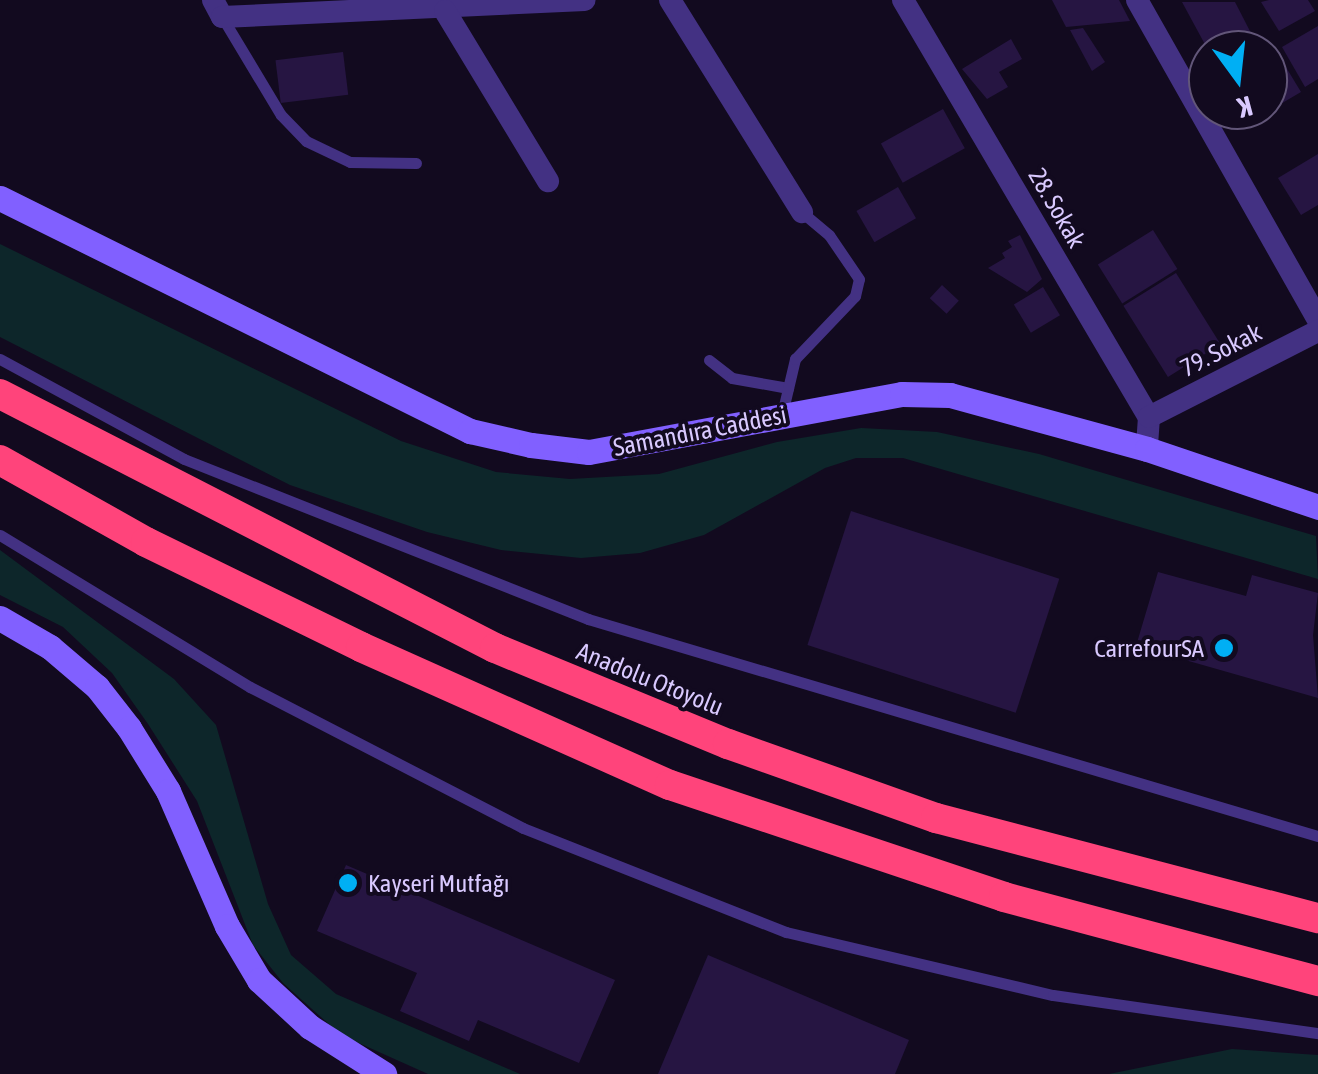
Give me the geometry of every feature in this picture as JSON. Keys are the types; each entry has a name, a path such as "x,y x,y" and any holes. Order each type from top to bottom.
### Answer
{"highway":[{"name":"Anadolu Otoyolu","path":"0,394 495,648 728,744 936,818 1318,918"},
{"path":"0,460 146,542 362,648 670,786 1004,897 1318,981"}],"main road":[{"name":"Samandıra Caddesi","path":"0,198 470,431 589,452 902,394 950,395 1147,449 1318,507"},
{"path":"0,618 50,647 97,687 129,728 168,791 227,926 259,980 310,1026 384,1074"}],"street":[{"path":"218,8 445,11 584,0"},
{"path":"670,0 802,212"},
{"name":"28. Sokak","path":"903,0 1148,417"},
{"path":"1137,0 1318,320"},
{"path":"445,11 548,181"},
{"name":"79. Sokak","path":"1148,417 1318,331"},
{"path":"1147,449 1148,417"}],"lane":[{"path":"218,8 281,115 306,141 350,162 416,163"},
{"path":"782,414 804,346 855,296 859,279 829,236 802,212"},
{"path":"0,359 184,459 588,619 1318,836"},
{"path":"710,360 732,378 788,388"},
{"path":"0,535 250,687 523,828 786,932 1054,995 1318,1033"}],"green space":[{"path":"0,244 401,441 496,472 570,479 659,474 777,442 861,428 937,432 1039,454 1316,536 1318,579 903,458 856,458 825,468 704,535 640,553 581,558 501,550 427,532 290,485 0,337"},
{"path":"0,550 174,679 216,725 268,904 291,955 336,994 520,1074 428,1074 341,1035 283,983 253,945 197,801 148,724 112,673 63,627 0,595"},
{"path":"1232,1049 1318,1055 1318,1074 1109,1074"}],"building":[{"path":"1052,0 1119,0 1130,21 1066,27"},
{"path":"1308,0 1315,11 1278,30 1261,2"},
{"path":"1182,2 1235,2 1249,30 1197,30"},
{"path":"1318,26 1318,79 1305,87 1288,57 1288,44"},
{"path":"1083,28 1105,62 1092,71 1070,30"},
{"path":"1011,39 1022,59 999,72 1008,87 987,99 962,69"},
{"path":"343,52 348,95 281,103 276,60"},
{"path":"1288,70 1301,92 1288,100"},
{"path":"943,109 965,148 903,183 881,143"},
{"path":"1318,154 1318,205 1301,215 1278,178"},
{"path":"898,187 916,218 874,242 856,211"},
{"path":"1153,230 1177,269 1122,303 1098,264"},
{"path":"1020,235 1042,279 1027,292 988,268 1005,258 1002,253 1012,247 1008,241"},
{"path":"1176,273 1221,344 1168,377 1123,306"},
{"path":"942,285 959,301 947,314 930,298"},
{"path":"1043,287 1060,315 1031,333 1014,305"},
{"path":"851,511 1059,579 1016,713 807,645"},
{"path":"1158,572 1246,596 1252,575 1318,593 1313,635 1318,698 1136,646"},
{"path":"346,865 615,980 579,1063 478,1020 469,1041 400,1011 417,973 317,931"},
{"path":"708,955 909,1040 895,1074 658,1074"}],"place":[{"name":"CarrefourSA","path":"1224,648"},
{"name":"Kayseri Mutfağı","path":"348,883"}]}
